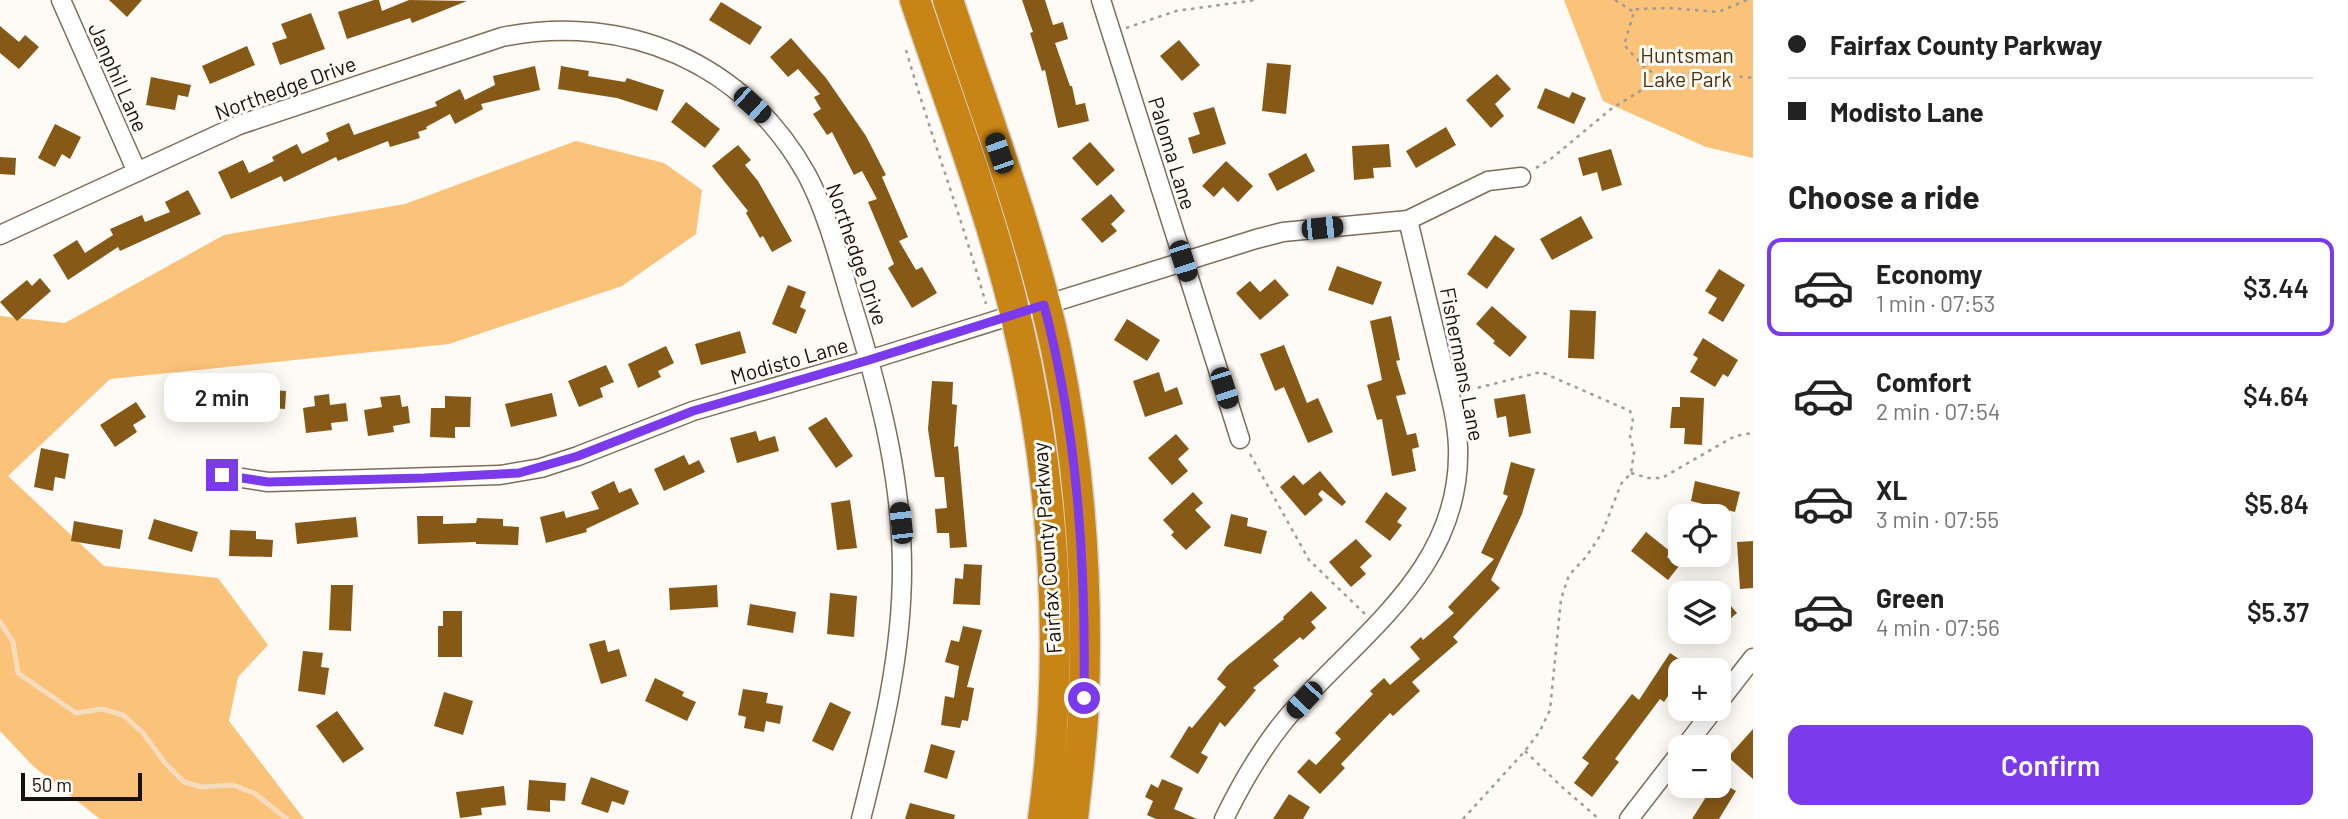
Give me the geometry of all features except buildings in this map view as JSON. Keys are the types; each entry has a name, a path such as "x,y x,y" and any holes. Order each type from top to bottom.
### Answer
{"highway":[{"name":"Fairfax County Parkway","path":"915,0 993,235 1015,314 1042,451 1053,582 1053,701 1043,819"},
{"name":"Fairfax County Parkway","path":"948,0 1010,185 1044,305 1056,350 1070,434 1084,568 1084,698 1073,819"}],"street":[{"name":"Janphil Lane","path":"61,0 137,172"},
{"name":"Paloma Lane","path":"1101,0 1240,439"},
{"name":"Northedge Drive","path":"0,235 239,125 502,37 544,30 581,30 618,35 664,47 707,70 736,91 768,120 808,178 819,204 885,417 896,481 902,569 901,618 893,687 861,819"},
{"name":"Modisto Lane","path":"222,475 268,482 519,473 578,456 693,411 869,360 1183,261 1283,232 1408,220 1489,181 1521,177"},
{"name":"Fishermans Lane","path":"1224,819 1244,778 1271,738 1418,578 1429,562 1451,510 1458,468 1458,446 1450,394 1408,220"},
{"path":"1731,686 1753,658"},
{"path":"1694,735 1705,721"},
{"path":"1629,819 1668,769"}],"path":[{"path":"1112,33 1176,12 1256,0"},
{"path":"1615,0 1634,12"},
{"path":"1661,78 1645,68 1625,44 1637,9 1669,8 1718,12 1747,0"},
{"path":"905,47 983,291"},
{"path":"1521,177 1552,158 1611,109 1661,78 1694,72 1753,78"},
{"path":"1450,394 1541,372 1630,411 1633,421 1630,436 1634,452 1631,472 1621,484 1602,533 1586,557 1569,575 1561,599 1550,710 1540,731 1525,751 1463,819"},
{"path":"1631,472 1648,478 1662,478 1735,436 1753,433"},
{"path":"1240,439 1260,470 1309,561 1376,624"},
{"path":"1525,751 1599,819"}],"green space":[{"name":"Huntsman Lake Park","path":"1564,0 1753,0 1753,158 1706,147 1603,101"},
{"path":"576,141 664,163 702,190 696,234 622,286 449,344 110,379 8,476 104,566 218,578 268,645 238,677 229,721 304,819 100,819 33,766 0,731 0,316 65,323 224,235 405,204"}],"waterway":[{"path":"0,622 13,642 18,673 76,713 102,709 123,715 143,733 165,763 184,782 202,787 233,785 254,793 287,819"}],"route":[{"path":"222,475 268,482 519,473 578,456 693,411 1044,305 1063,390 1081,525 1085,609 1084,698"}]}
